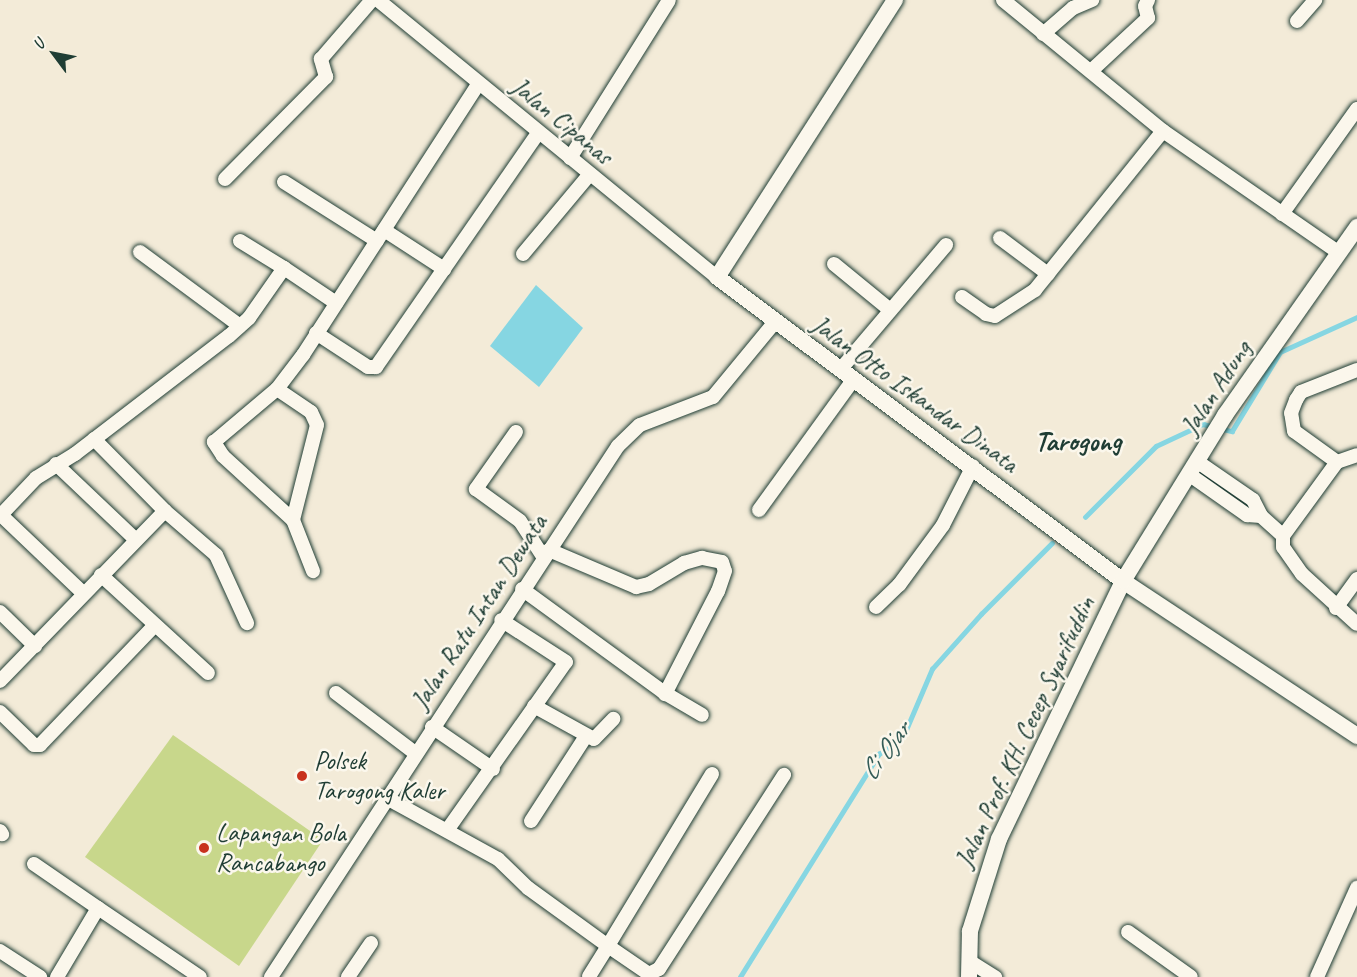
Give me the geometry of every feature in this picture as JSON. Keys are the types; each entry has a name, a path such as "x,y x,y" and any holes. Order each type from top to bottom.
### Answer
{"main road":[{"path":"717,277 895,0"},
{"name":"Jalan Adung","path":"1123,581 1225,415 1357,227"},
{"name":"Jalan Otto Iskandar Dinata","path":"717,277 774,323 973,466 1123,581 1357,736"},
{"name":"Jalan Prof. KH. Cecep Syarifuddin","path":"969,969 970,931 980,889 999,839 1123,581"}],"street":[{"path":"225,179 326,77 321,59 372,0"},
{"name":"Jalan Cipanas","path":"378,0 717,277"},
{"path":"570,158 669,0"},
{"path":"1003,0 1163,131 1339,253"},
{"path":"1043,34 1073,8 1092,0"},
{"path":"1090,71 1148,18 1145,6 1149,0"},
{"path":"1297,21 1315,0"},
{"path":"313,571 293,520 223,456 214,442 277,389 336,303 478,84"},
{"path":"1282,214 1357,109"},
{"path":"962,297 986,314 995,316 1035,290 1163,131"},
{"path":"316,333 368,367 376,367 538,133"},
{"path":"523,254 590,174"},
{"path":"284,182 444,269"},
{"path":"1000,238 1048,274"},
{"path":"240,241 336,303"},
{"path":"759,510 889,309 946,245"},
{"path":"140,252 240,326"},
{"path":"834,264 889,309"},
{"path":"83,593 0,515 56,464 94,439 240,326 284,268"},
{"name":"Jalan Ratu Intan Dewata","path":"271,977 501,620 629,433 656,417 713,397 774,323"},
{"path":"1338,462 1294,432 1291,413 1301,392 1357,370"},
{"path":"277,389 311,412 317,425 293,520"},
{"path":"516,432 476,489 520,521 546,554 636,587 649,584 684,563 702,558 722,562 725,571 718,591 665,694"},
{"path":"94,439 165,511 216,555 246,623"},
{"path":"1357,455 1338,462 1283,536 1283,547 1302,574 1336,608 1357,624"},
{"path":"56,464 136,540"},
{"path":"876,607 899,585 943,525 973,466"},
{"path":"1194,468 1253,500 1261,516 1283,536"},
{"path":"0,681 165,511"},
{"path":"101,575 208,673"},
{"path":"1336,608 1357,579"},
{"path":"522,589 665,694 702,715"},
{"path":"0,612 35,646"},
{"path":"448,829 564,667 565,659 501,620"},
{"path":"0,712 34,745 40,745 155,625"},
{"path":"336,693 415,753"},
{"path":"534,706 586,736 598,738 613,719"},
{"path":"432,727 493,769"},
{"path":"531,821 586,736"},
{"path":"589,977 712,774"},
{"path":"385,797 448,829 498,859 528,888 649,974 655,973 784,775"},
{"path":"34,864 200,977"},
{"path":"1317,977 1357,888"},
{"path":"57,977 99,908"},
{"path":"1128,932 1191,977"},
{"path":"348,977 371,943"},
{"path":"0,951 40,977"},
{"path":"969,969 995,977"}],"green space":[{"name":"Lapangan Bola Rancabango","path":"173,735 323,840 239,966 85,857"}],"water":[{"path":"536,285 583,328 539,387 490,346"}],"waterway":[{"path":"1085,517 1156,446 1203,424 1232,431 1280,352 1357,317"},
{"name":"Ci Ojar","path":"740,977 879,754 903,737 932,669 981,614 1052,543"}],"place":[{"name":"Polsek Tarogong Kaler","path":"302,776"},
{"name":"Lapangan Bola Rancabango","path":"204,848"}],"district":[{"name":"Tarogong","path":"1078,441"}]}
